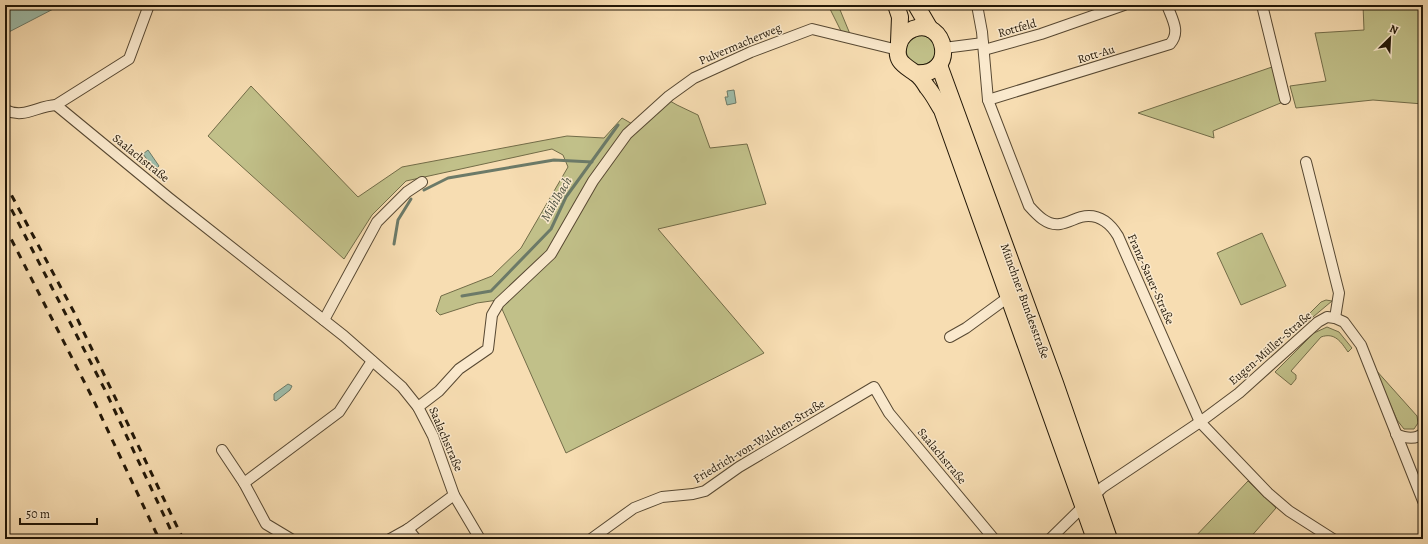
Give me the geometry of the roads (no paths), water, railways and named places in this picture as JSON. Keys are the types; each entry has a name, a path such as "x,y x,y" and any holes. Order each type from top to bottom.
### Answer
{"main road":[{"path":"896,5 900,17 898,56 904,66 915,73 928,72 942,60 944,48 939,36 930,29 916,5"},
{"path":"898,46 903,36 915,28 930,29"},
{"name":"Münchner Bundesstraße","path":"938,65 1089,502 1094,539"},
{"name":"Münchner Bundesstraße","path":"915,73 928,87 942,110 1010,299 1089,502 1109,539"}],"street":[{"path":"5,110 10,112 28,113 44,106 56,105 128,59 149,5"},
{"name":"Franz-Sauer-Straße","path":"977,5 988,100 1029,206 1038,216 1049,222 1060,224 1083,217 1096,217 1110,224 1118,236 1200,422 1268,493 1289,511 1333,539"},
{"name":"Rottfeld","path":"983,47 1041,34 1124,5"},
{"name":"Rott-Au","path":"988,100 1170,44 1176,38 1176,29 1167,5"},
{"path":"1262,5 1286,99"},
{"name":"Pulvermacherweg","path":"418,407 439,391 460,369 488,349 492,314 498,302 551,254 593,181 627,134 669,96 694,78 710,69 812,29 898,46"},
{"path":"944,48 983,47"},
{"name":"Saalachstraße","path":"56,105 169,198 327,322 402,386 418,407 433,436 454,495 480,539"},
{"path":"1306,162 1339,293 1335,318 1344,322 1361,345 1423,501"},
{"path":"327,322 377,222 407,192 422,182"},
{"path":"950,337 966,328 1003,301 1010,299"},
{"name":"Eugen-Müller-Straße","path":"1089,502 1103,487 1200,422 1239,393 1318,322 1327,317 1335,318"},
{"path":"244,483 339,412 372,361"},
{"name":"Saalachstraße","path":"874,387 889,413 994,539"},
{"name":"Friedrich-von-Walchen-Straße","path":"591,539 634,508 662,497 694,494 704,491 739,467 874,387"},
{"path":"1396,434 1406,438 1421,435 1423,433"},
{"path":"222,450 244,483 266,524 291,539"},
{"path":"390,539 408,529 454,495"},
{"path":"1050,539 1089,502"},
{"path":"408,529 416,539"}],"waterway":[{"name":"Mühlbach","path":"462,296 491,291 551,229 566,197 618,125"},
{"path":"424,190 448,178 554,160 592,162"},
{"path":"394,244 398,220 411,199"}],"railway":[{"path":"5,183 75,314 183,539"},
{"path":"5,197 105,390 175,539"},
{"path":"5,227 93,399 159,539"}]}
